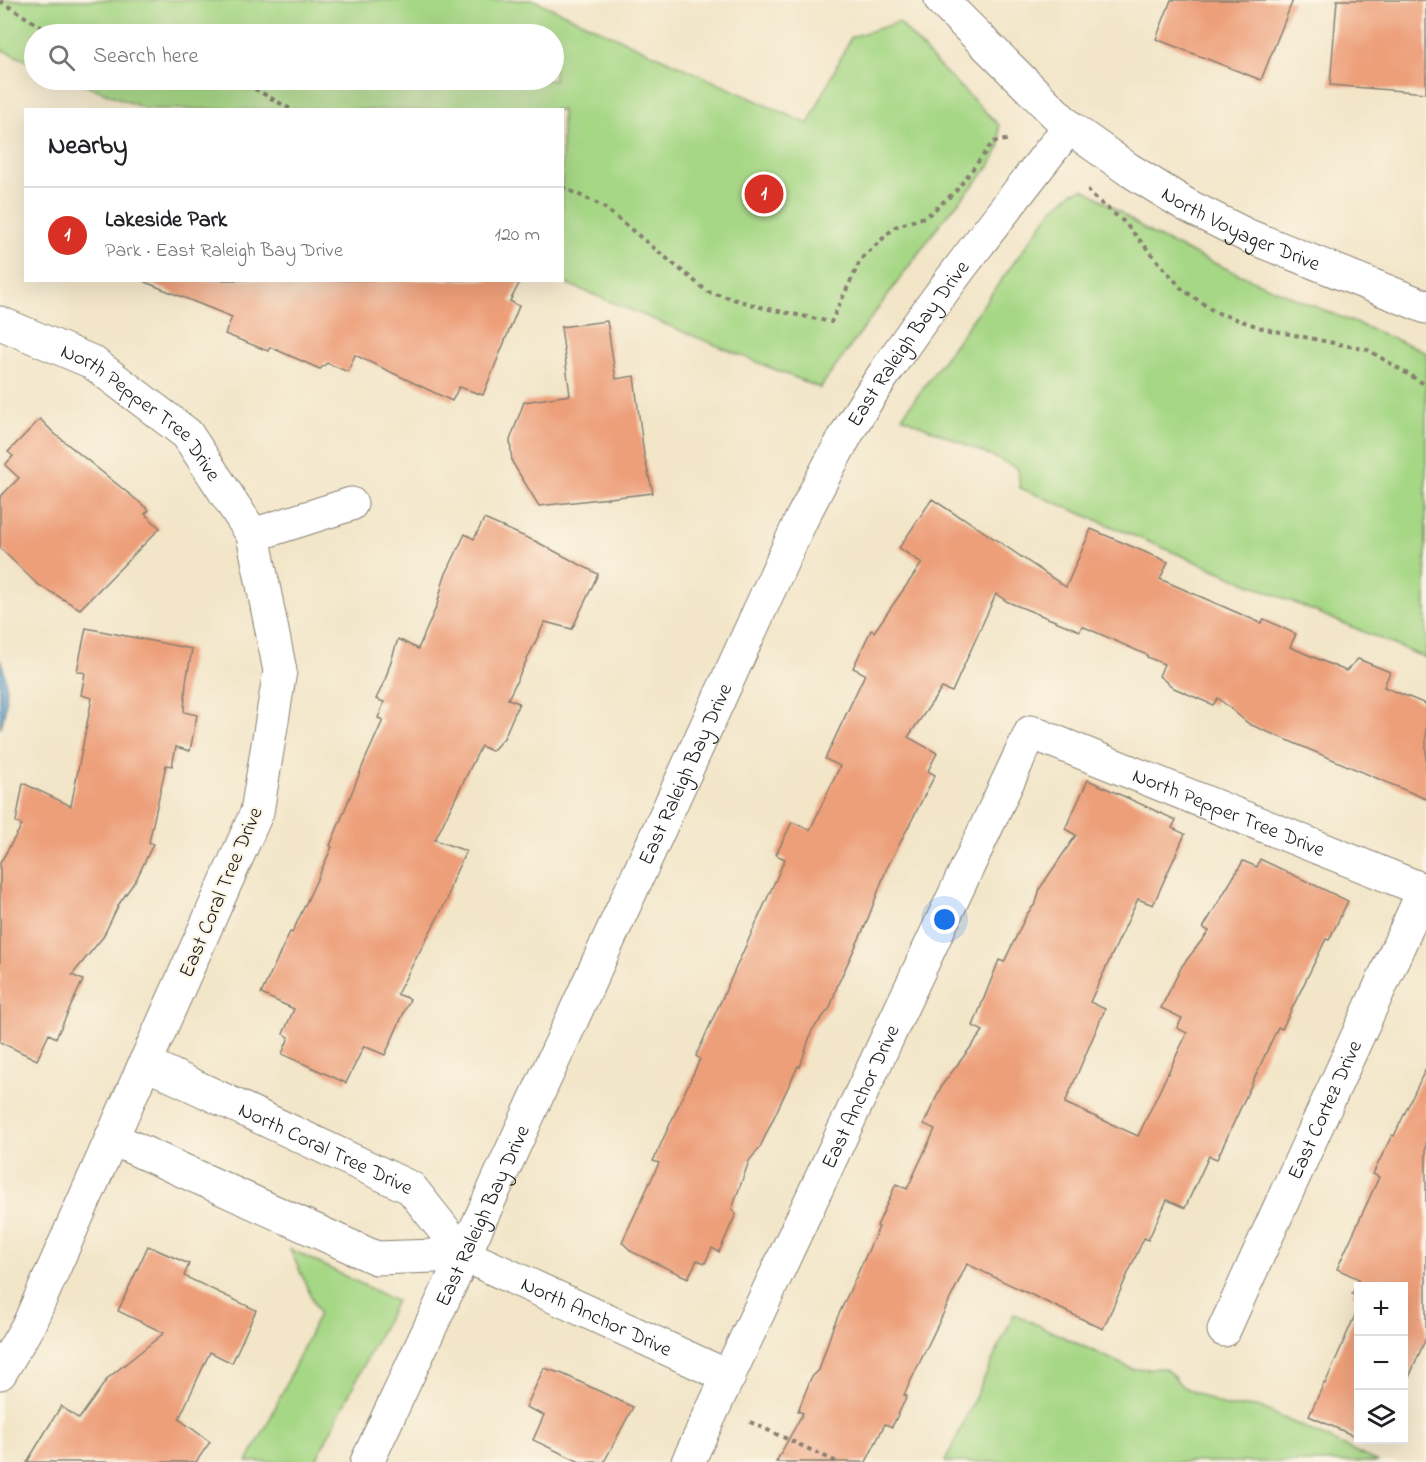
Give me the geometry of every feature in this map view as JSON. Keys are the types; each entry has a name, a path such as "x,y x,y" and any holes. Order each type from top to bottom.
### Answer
{"street":[{"name":"North Voyager Drive","path":"941,0 1069,127 1128,169 1188,206 1246,235 1426,307"},
{"name":"East Raleigh Bay Drive","path":"366,1462 464,1255 801,520 842,440 923,317 1069,127"},
{"name":"North Pepper Tree Drive","path":"0,323 92,363 187,434 253,535"},
{"path":"253,535 351,504"},
{"name":"East Coral Tree Drive","path":"0,1373 14,1330 111,1138 257,812 280,671 253,535"},
{"name":"North Pepper Tree Drive","path":"1031,732 1425,891"},
{"name":"East Anchor Drive","path":"688,1462 1031,732"},
{"name":"East Cortez Drive","path":"1224,1330 1425,891"},
{"name":"North Coral Tree Drive","path":"145,1063 411,1188 464,1255"},
{"path":"111,1138 376,1258 464,1255"},
{"name":"North Anchor Drive","path":"464,1255 729,1377"}],"path":[{"path":"0,0 37,24"},
{"path":"257,90 289,108"},
{"path":"564,188 601,205 708,292 764,308 831,322 861,259 895,227 927,216 956,191 993,142 1069,127"},
{"path":"1086,183 1090,194 1123,220 1182,289 1215,312 1265,329 1324,339 1368,350 1426,385"},
{"path":"750,1422 837,1462"}],"green space":[{"path":"0,0 534,0 808,124 851,37 899,22 938,65 999,125 1000,147 990,166 942,221 820,388 562,282 564,108 143,108 98,90 564,90 564,24 24,24 24,60 0,49"},
{"path":"1083,189 1160,238 1259,283 1426,352 1426,658 1020,488 1018,469 902,417 1052,210 1073,192"},
{"path":"290,1249 396,1301 315,1462 247,1462 268,1423 319,1314"},
{"path":"1014,1314 1132,1369 1165,1368 1183,1387 1227,1407 1260,1407 1378,1462 945,1462"}],"water":[{"path":"0,660 5,675 6,694 0,729"}],"building":[{"path":"1171,0 1293,0 1261,80 1156,39"},
{"path":"1337,0 1426,0 1426,93 1330,85"},
{"path":"145,282 520,282 510,301 519,306 483,395 459,387 452,401 355,355 348,372 327,363 320,369 270,347 268,351 225,334 232,317"},
{"path":"607,321 616,379 634,376 644,455 653,493 539,506 512,462 510,440 524,402 570,395 561,327"},
{"path":"40,419 55,434 149,510 145,514 160,528 80,609 37,584 0,548 0,497 19,478 5,465 13,456 8,452"},
{"path":"932,499 1066,587 1091,529 1168,562 1160,579 1261,623 1264,619 1296,634 1290,647 1346,671 1358,659 1390,672 1384,687 1426,704 1426,799 1249,724 1218,698 1213,705 1174,688 1159,676 1164,664 1147,655 1082,626 1080,631 1008,602 996,594 952,692 942,688 908,737 937,753 928,771 935,775 886,870 830,1008 812,1030 800,1067 798,1066 760,1147 749,1161 732,1209 736,1214 719,1252 712,1248 705,1263 697,1260 688,1278 632,1252 622,1242 659,1163 653,1161 700,1059 696,1056 785,859 776,855 792,822 810,830 840,766 825,759 865,674 853,668 871,630 874,632 922,563 899,548"},
{"path":"484,519 537,542 598,574 572,629 545,622 508,699 519,703 504,738 492,751 481,746 435,840 466,851 452,881 447,900 397,994 410,999 385,1055 364,1046 346,1083 282,1054 289,1037 283,1034 294,1009 261,994 332,847 330,846 383,720 378,718 384,702 376,699 385,680 398,639 418,649 437,605 444,578 465,534 474,539"},
{"path":"86,628 192,649 184,712 197,715 190,751 176,747 172,766 166,765 149,842 153,844 137,878 119,904 103,937 72,975 83,980 56,1038 49,1034 37,1060 0,1042 0,863 22,825 16,822 23,783 71,806 92,698 81,695 85,673 77,671"},
{"path":"1088,780 1176,820 1172,828 1185,834 1153,905 1138,899 1090,1002 1105,1009 1065,1103 1138,1136 1187,1033 1177,1028 1182,1018 1161,1008 1182,966 1209,931 1203,928 1243,861 1257,867 1260,859 1348,901 1329,940 1326,939 1282,1029 1278,1027 1217,1159 1209,1156 1185,1208 1167,1200 1148,1240 1144,1238 1103,1329 967,1264 904,1395 907,1396 892,1427 885,1424 866,1462 776,1462 803,1413 798,1411 811,1378 819,1370 833,1327 896,1184 907,1189 935,1129 924,1124 942,1085 983,1031 973,1026 999,960 1004,962 1027,914 1036,903 1040,888 1076,835 1065,829"},
{"path":"1426,1068 1426,1338 1408,1380 1408,1282 1358,1282 1359,1279 1337,1269 1379,1177 1373,1174 1392,1135 1394,1136"},
{"path":"148,1246 189,1264 184,1276 256,1310 232,1363 210,1352 179,1419 210,1442 196,1462 27,1462 61,1406 79,1419 108,1378 164,1333 118,1311"},
{"path":"1354,1317 1354,1436 1309,1416"},
{"path":"544,1368 563,1374 633,1407 604,1462 580,1462 533,1440 544,1415 526,1407"}],"place":[{"name":"Lakeside Park","path":"764,194"}]}
